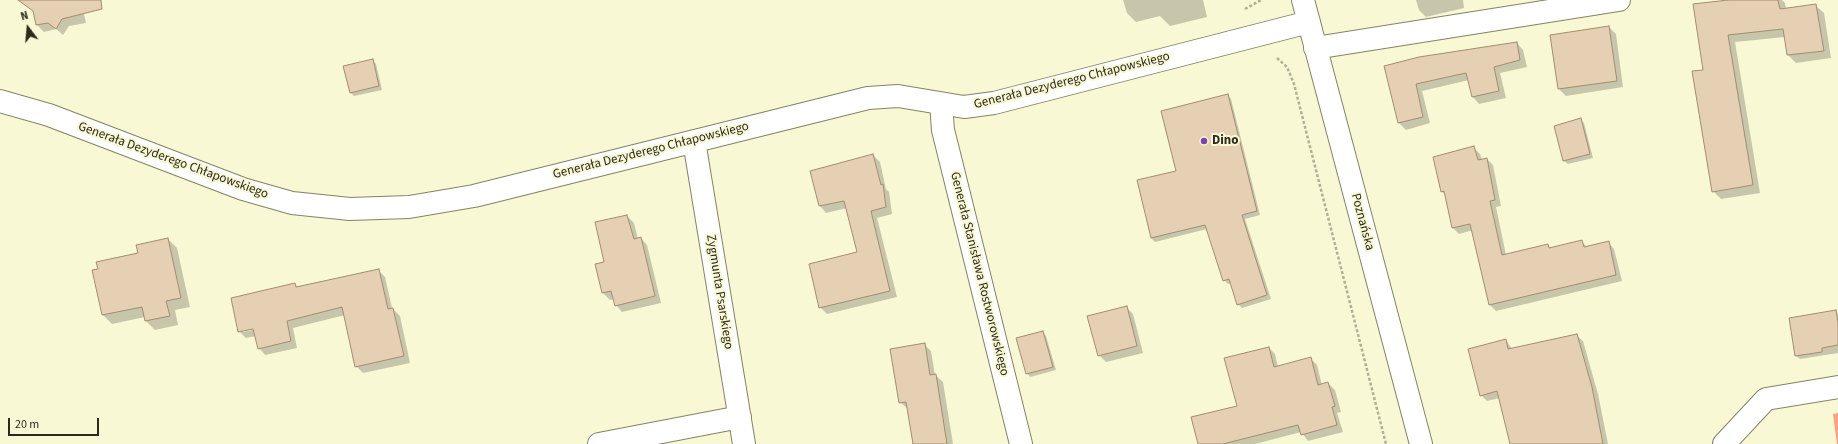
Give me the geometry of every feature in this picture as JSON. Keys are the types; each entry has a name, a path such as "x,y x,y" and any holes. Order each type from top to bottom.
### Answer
{"street":[{"name":"Poznańska","path":"1303,0 1421,444"},
{"path":"1315,48 1619,0"},
{"name":"Generała Dezyderego Chłapowskiego","path":"0,101 49,115 243,189 292,204 350,209 409,207 474,196 694,140 868,98 898,96 964,107 994,103 1234,40 1309,22"},
{"name":"Generała Stanisława Rostworowskiego","path":"941,104 943,130 1021,444"},
{"name":"Zygmunta Psarskiego","path":"694,140 744,444"},
{"path":"1724,444 1766,399 1838,387"},
{"path":"599,444 740,417"}],"path":[{"path":"1234,40 1235,21 1238,13 1261,0"},
{"path":"1273,56 1278,58 1288,67 1294,84 1386,444"}],"shaded area":[{"path":"1838,413 1838,444 1837,444 1833,414"}],"building":[{"path":"18,0 101,0 102,9 62,19 56,29 48,23 36,25 33,11"},
{"path":"1728,0 1778,0 1780,9 1816,4 1824,51 1787,55 1783,29 1728,35 1753,185 1712,192 1692,71 1703,70 1693,4"},
{"path":"1609,26 1617,81 1558,89 1550,35"},
{"path":"1517,42 1520,60 1494,67 1499,91 1472,97 1466,73 1416,84 1423,117 1398,123 1384,66 1419,57"},
{"path":"373,59 379,86 350,93 343,66"},
{"name":"Dino","path":"1228,94 1257,211 1242,215 1267,295 1237,305 1229,279 1223,281 1205,225 1151,238 1137,180 1176,171 1161,111"},
{"path":"1581,118 1590,154 1563,161 1554,126"},
{"path":"1474,146 1478,160 1487,158 1495,200 1490,201 1502,255 1548,244 1549,248 1582,240 1584,247 1609,241 1616,275 1489,305 1470,224 1452,228 1444,191 1441,192 1433,157"},
{"path":"873,154 881,185 883,184 886,207 871,211 890,291 819,308 809,264 857,252 844,201 819,206 810,171"},
{"path":"627,215 634,239 641,237 655,296 615,306 611,291 602,293 595,264 604,262 595,222"},
{"path":"168,238 181,298 166,301 170,316 145,321 142,307 102,315 92,270 98,269 96,262 138,253 136,245"},
{"path":"379,269 388,309 393,308 404,356 355,367 342,307 287,321 291,341 258,349 253,329 238,332 231,298 295,283 296,287"},
{"path":"1127,306 1137,346 1098,356 1087,316"},
{"path":"1836,310 1838,323 1838,345 1822,348 1822,352 1795,356 1789,318"},
{"path":"1043,331 1053,367 1026,374 1016,338"},
{"path":"1577,334 1592,387 1603,444 1510,444 1497,391 1480,396 1468,349 1506,339 1508,349"},
{"path":"925,343 930,375 936,374 947,444 913,444 906,402 899,403 890,349"},
{"path":"1269,347 1274,367 1311,357 1318,385 1328,382 1335,406 1332,407 1337,425 1301,435 1298,425 1223,444 1198,444 1191,417 1237,406 1224,358"}],"place":[{"name":"Dino","path":"1204,141"}]}
